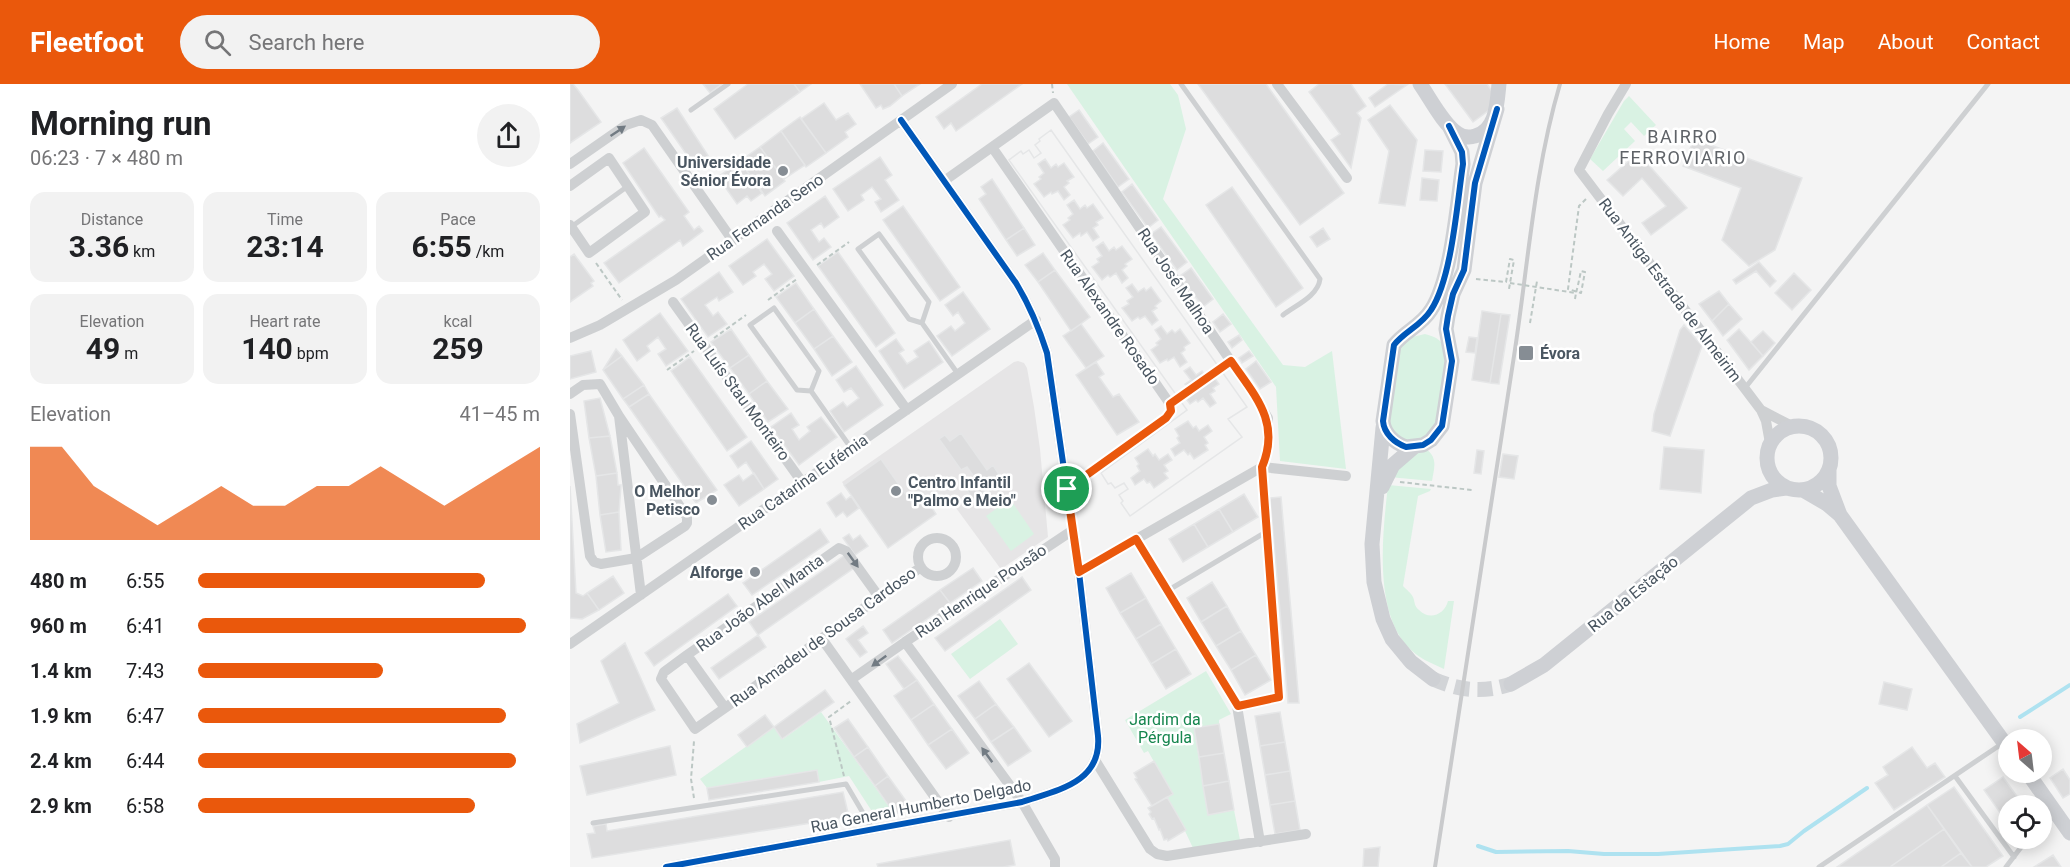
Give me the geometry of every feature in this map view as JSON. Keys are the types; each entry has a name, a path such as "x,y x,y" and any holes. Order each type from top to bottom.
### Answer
{"street":[{"name":"Rua Fernanda Seno","path":"570,338 600,325 676,280 952,84"},
{"path":"1277,84 1347,178"},
{"path":"1420,84 1449,126 1462,152 1463,164 1451,248 1445,277 1436,301 1422,323 1399,339 1395,345 1383,428 1378,501 1372,544 1374,582 1383,620 1401,652 1433,679"},
{"path":"1378,501 1388,472 1393,465 1415,446 1431,440 1442,426 1452,361 1446,328 1448,316 1453,294 1464,270 1475,183 1497,109 1499,84"},
{"name":"Rua Antiga Estrada de Almeirim","path":"1626,84 1580,170 1761,410 1766,421 1770,443"},
{"name":"Rua José Malhoa","path":"992,147 1054,103 1268,418 1267,454 1262,467"},
{"path":"1449,126 1458,135 1478,136 1486,130 1497,109"},
{"path":"570,164 626,125 640,120 652,125 733,241"},
{"path":"901,120 1016,283 1036,320 1047,353 1079,572 1099,747 1095,760 1150,849 1157,854 1167,856 1190,854 1306,834"},
{"path":"944,181 992,147"},
{"name":"Rua Alexandre Rosado","path":"992,147 1170,404"},
{"path":"570,186 609,158 645,212 589,253 571,226"},
{"path":"777,231 907,410"},
{"name":"Rua Luís Stau Monteiro","path":"673,302 802,482"},
{"name":"Rua Catarina Eufémia","path":"570,644 1036,320"},
{"path":"1407,334 1427,330 1438,333 1444,337 1452,353"},
{"path":"570,394 583,385 600,384 688,520 685,526 636,558 601,564 591,559 570,414"},
{"path":"1067,489 1166,418 1171,411 1170,404"},
{"name":"Rua Antiga Estrada de Almeirim","path":"1761,410 1792,426"},
{"path":"619,416 641,594"},
{"path":"1840,515 1829,486 1831,456 1826,440 1813,429 1802,426 1792,426 1780,431 1770,443 1766,456 1774,479 1786,488 1803,490 1827,504 1840,515 1998,733"},
{"path":"1383,428 1402,446 1415,446"},
{"name":"Rua da Estação","path":"1751,498 1763,478 1767,464"},
{"path":"1079,572 1262,467 1346,476"},
{"path":"1803,490 1820,482 1829,469"},
{"name":"Rua da Estação","path":"1511,684 1544,665 1751,498 1772,490 1786,488"},
{"name":"Rua Henrique Pousão","path":"1054,867 1055,859 1022,802 905,642 1073,530"},
{"path":"1136,539 1238,706 1260,842"},
{"name":"Rua João Abel Manta","path":"696,729 661,679 664,672 687,655 839,548 846,551 879,597"},
{"name":"Rua Amadeu de Sousa Cardoso","path":"725,708 921,567"},
{"path":"822,639 949,817"},
{"path":"852,680 905,642"},
{"name":"Rua João Abel Manta","path":"687,655 725,708"},
{"path":"696,729 725,708"},
{"name":"Rua General Humberto Delgado","path":"666,867 1022,802 1066,787 1080,779 1095,760"},
{"path":"2035,783 2070,833"}],"lane":[{"path":"692,110 728,84"},
{"path":"1181,84 1320,279 1319,286 1314,293 1283,315"},
{"path":"1745,388 1988,84"},
{"path":"571,226 628,186"},
{"path":"922,323 928,302 879,234 858,249 909,319 922,323 958,374"},
{"path":"774,308 819,371 811,391 797,390 750,325 774,308"},
{"path":"811,391 850,448"},
{"path":"1238,706 1279,697 1262,467"},
{"path":"1167,591 1266,532"},
{"path":"1819,867 1955,776 1998,750"},
{"path":"1955,776 2014,857"},
{"path":"593,823 846,784 873,830"},
{"path":"2006,867 2020,849"}],"path":[{"path":"1575,299 1576,292 1578,285 1581,271 1586,272 1581,293 1568,289 1579,206 1594,190"},
{"path":"589,253 628,309"},
{"path":"1470,278 1506,282 1510,260 1514,260 1509,289"},
{"path":"1530,323 1537,280"},
{"path":"1510,283 1576,292"},
{"path":"1170,404 1231,361"},
{"path":"1397,482 1472,490"},
{"path":"846,784 829,717 862,693"},
{"path":"696,729 691,778 696,807"}],"shaded area":[{"path":"1018,361 1024,363 1027,368 1034,407 1048,537 1000,568 948,497 932,508 936,514 888,548 842,482"}],"green space":[{"path":"1067,84 1170,84 1178,95 1186,129 1163,199 1283,365 1305,367 1332,351 1346,469 1280,461 1276,387"},
{"path":"1629,96 1656,125 1644,136 1631,122 1624,129 1635,141 1603,171 1590,159"},
{"path":"1425,334 1438,339 1447,351 1439,423 1423,440 1405,442 1387,426 1398,348 1408,338"},
{"path":"1427,450 1434,460 1432,481 1389,477 1409,454"},
{"path":"1388,485 1431,489 1418,496 1403,586 1412,596 1417,608 1428,615 1440,612 1448,601 1454,601 1444,669 1420,657 1408,647 1389,613 1383,569"},
{"path":"1010,499 1034,534 1011,551 986,516"},
{"path":"1000,619 1018,644 970,679 951,654"},
{"name":"Jardim da Pérgula","path":"1206,671 1231,714 1219,720 1219,724 1194,729 1208,814 1234,810 1240,840 1193,848 1186,830 1167,797 1172,794 1148,751 1144,753 1125,720"},
{"path":"821,712 895,815 875,816 849,776 819,782 816,770 707,788 700,779 774,727 783,739"}],"building":[{"path":"570,84 578,90 601,122 570,143"},
{"path":"703,84 722,84 710,93"},
{"path":"748,84 794,84 800,92 735,139 714,109"},
{"path":"794,84 811,84 800,92"},
{"path":"860,84 894,84 902,96 890,106 883,109 881,105 876,108"},
{"path":"894,84 920,84 902,96"},
{"path":"982,84 1022,84 956,131 951,123 944,129 936,117"},
{"path":"1198,84 1266,84 1344,193 1300,225"},
{"path":"1319,84 1351,84 1366,106 1357,113 1361,118 1351,168 1331,140 1340,134 1309,92"},
{"path":"1388,84 1407,85 1375,107 1369,98"},
{"path":"1445,84 1487,84 1492,91 1492,108 1473,122"},
{"path":"824,103 836,120 848,113 856,124 845,132 848,137 826,153 801,119"},
{"path":"1390,105 1417,140 1405,206 1379,203 1389,151 1368,120"},
{"path":"677,108 711,160 698,171 661,118"},
{"path":"1079,110 1098,137 1088,144 1069,117"},
{"path":"800,117 826,153 806,167 781,131"},
{"path":"1051,130 1247,407 1228,419 1242,437 1130,516 1121,503 1123,501 1119,495 1128,489 1124,483 1115,488 1111,483 1108,484 1101,473 1187,410 1009,160 1021,151 1023,154 1029,150 1034,158 1041,153 1035,145 1040,141 1039,139","holes":["1045,159 1051,168 1056,164 1058,167 1064,163 1074,177 1067,181 1069,183 1064,187 1070,195 1064,200 1058,191 1052,194 1051,192 1044,197 1034,184 1041,179 1039,177 1044,173 1038,164","1074,200 1080,209 1085,205 1087,208 1093,204 1103,218 1096,222 1098,225 1093,228 1099,237 1093,241 1087,232 1081,236 1080,233 1073,238 1063,225 1070,220 1068,218 1073,214 1067,205","1103,242 1109,251 1114,247 1116,250 1122,246 1132,259 1125,264 1127,266 1122,270 1128,278 1122,283 1116,273 1102,280 1092,267 1099,262 1097,259 1102,256 1096,247","1132,284 1138,292 1144,288 1146,291 1151,287 1161,301 1152,311 1158,320 1152,325 1145,316 1132,321 1122,308 1129,304 1127,301 1133,297 1126,288","1161,326 1167,334 1172,330 1175,333 1180,329 1190,343 1181,353 1187,362 1180,367 1174,357 1160,363 1151,350 1158,345 1156,343 1161,339 1155,330","1190,367 1196,375 1202,371 1204,374 1209,370 1219,384 1210,394 1216,403 1210,407 1203,398 1190,404 1180,391 1191,380 1184,371","1188,421 1193,428 1196,426 1199,431 1208,425 1212,431 1204,437 1208,443 1205,445 1208,450 1194,459 1184,450 1175,456 1171,449 1180,443 1177,438 1179,436 1175,429","1148,449 1159,460 1168,454 1172,460 1164,465 1168,471 1164,473 1168,478 1154,488 1144,479 1135,485 1131,478 1140,471 1137,466 1139,464 1135,458"]},
{"path":"1051,130 1247,407 1228,419 1242,437 1130,516 1121,503 1123,501 1119,495 1128,489 1124,483 1115,488 1111,483 1108,484 1101,473 1187,410 1009,160 1021,151 1023,154 1029,150 1034,158 1041,153 1035,145"},
{"path":"781,131 805,165 784,179 760,147"},
{"path":"1694,139 1802,178 1775,250 1749,266 1722,240 1741,188 1683,166"},
{"path":"1103,143 1129,179 1118,187 1093,151"},
{"path":"760,147 785,181 765,196 740,161"},
{"path":"644,148 689,212 684,216 694,230 699,226 703,231 683,246 680,240 619,283 604,263 665,220 659,217 623,163"},
{"path":"1425,150 1443,151 1441,172 1423,171"},
{"path":"1638,153 1687,208 1651,235 1642,223 1666,206 1642,178 1623,196 1607,180"},
{"path":"880,157 892,175 885,180 899,200 881,212 875,202 881,199 872,187 861,195 864,200 848,211 833,189"},
{"path":"740,161 762,193 751,201 747,196 737,204 718,177"},
{"path":"1422,178 1439,180 1437,201 1420,200"},
{"path":"992,179 1024,228 1006,240 979,199 986,194 981,187"},
{"path":"1132,184 1158,220 1148,228 1122,192"},
{"path":"1232,187 1303,288 1276,307 1206,205"},
{"path":"825,196 839,217 824,228 821,223 811,230 819,242 824,238 831,247 813,260 787,223"},
{"path":"903,206 960,287 940,301 883,220"},
{"path":"1161,227 1187,262 1177,270 1151,234"},
{"path":"1024,228 1035,245 1017,256 1006,240"},
{"path":"1323,228 1330,239 1317,247 1310,237"},
{"path":"767,239 794,276 774,291 765,279 772,274 764,264 753,272 756,276 743,285 729,266"},
{"path":"838,252 895,333 876,347 818,266"},
{"path":"1043,253 1055,270 1038,282 1025,265"},
{"path":"574,254 594,281 591,283 593,286 570,302 570,257"},
{"path":"1759,262 1776,281 1770,287 1756,271 1736,284 1733,280"},
{"path":"1191,268 1213,299 1203,307 1180,276"},
{"path":"1055,270 1090,317 1071,331 1038,282"},
{"path":"719,272 733,292 719,301 717,297 705,305 713,316 718,312 727,324 708,337 681,299"},
{"path":"1794,273 1811,290 1792,310 1775,293"},
{"path":"796,283 814,309 795,323 776,297"},
{"path":"1719,291 1729,304 1712,321 1699,304"},
{"path":"963,292 990,329 952,356 937,336 951,326 955,331 965,323 958,312 953,316 945,305"},
{"path":"1729,304 1742,319 1723,336 1712,321"},
{"path":"814,309 833,336 814,349 795,323"},
{"path":"1482,311 1501,314 1490,383 1472,380"},
{"path":"660,313 688,351 666,366 658,354 666,349 658,337 647,346 650,351 637,361 623,340"},
{"path":"1223,314 1231,324 1220,332 1213,322"},
{"path":"1501,314 1510,315 1499,384 1490,383"},
{"path":"1081,324 1104,356 1086,368 1063,336"},
{"path":"1684,325 1702,346 1670,436 1652,431 1654,414 1680,330"},
{"path":"731,329 749,355 730,368 711,342"},
{"path":"1739,329 1763,356 1749,370 1727,340"},
{"path":"1763,331 1775,343 1763,356 1751,342"},
{"path":"1239,335 1242,340 1232,348 1228,342"},
{"path":"833,336 852,362 832,376 814,349"},
{"path":"1469,337 1477,338 1475,353 1466,352"},
{"path":"896,339 904,350 899,353 907,364 918,357 914,351 929,341 943,362 904,389 879,351"},
{"path":"616,349 622,356 603,370"},
{"path":"591,351 596,372 570,379 570,356"},
{"path":"1249,351 1253,356 1242,363 1239,358"},
{"path":"749,355 767,381 749,394 730,368"},
{"path":"622,356 644,385 623,399 603,370"},
{"path":"690,357 747,437 727,451 671,371"},
{"path":"1256,361 1271,382 1260,389 1246,369"},
{"path":"1096,362 1104,374 1099,377 1113,397 1119,394 1139,422 1117,435 1076,375"},
{"path":"856,366 883,405 844,432 830,411 843,402 847,407 859,398 851,388 844,392 836,380"},
{"path":"767,381 788,409 768,422 749,394"},
{"path":"644,385 649,394 629,407 623,399"},
{"path":"649,394 717,490 696,503 629,407"},
{"path":"600,398 610,436 589,438 584,401"},
{"path":"791,413 799,425 792,429 799,440 810,431 807,427 821,417 837,437 799,465 771,427"},
{"path":"961,433 987,470 993,465 1002,479 973,499 964,486 975,478 967,467 961,470 939,439 945,435 950,441"},
{"path":"610,436 617,473 596,476 589,438"},
{"path":"751,441 778,479 764,489 746,462 738,468 730,456"},
{"path":"1664,447 1704,450 1701,493 1660,489"},
{"path":"1477,450 1484,451 1481,474 1474,473"},
{"path":"1503,454 1518,456 1514,479 1499,477"},
{"name":"Centro Infantil \"Palmo e Meio\"","path":"881,459 911,502 923,494 936,514 888,548 844,485"},
{"path":"617,473 618,485 621,485 619,512 600,515 596,476"},
{"path":"754,473 764,489 739,506 724,485 739,475 743,481"},
{"path":"570,486 576,593 583,596 587,593 599,610 582,619 570,618"},
{"path":"841,493 846,500 851,496 859,508 847,517 843,512 836,517 827,503"},
{"path":"1244,494 1258,517 1233,532 1219,509"},
{"path":"1281,497 1299,703 1288,703 1270,498"},
{"path":"1219,509 1233,532 1208,547 1194,524"},
{"path":"619,512 621,550 606,552 600,515"},
{"path":"1194,524 1208,547 1183,562 1169,539"},
{"path":"820,529 829,542 752,595 743,583"},
{"path":"849,534 853,540 860,535 868,546 855,555 843,538"},
{"path":"845,555 854,568 758,635 749,622"},
{"path":"973,568 982,581 950,603 940,590"},
{"path":"1131,573 1146,598 1120,613 1106,588"},
{"path":"613,576 624,593 599,610 587,593"},
{"path":"1022,577 1031,590 945,651 935,638"},
{"path":"1212,582 1227,606 1201,622 1187,598"},
{"path":"940,590 950,603 892,643 883,630"},
{"path":"728,594 737,606 654,666 645,653"},
{"path":"1146,598 1161,624 1136,639 1120,613"},
{"path":"1227,606 1241,631 1216,646 1201,622"},
{"path":"1161,624 1176,649 1151,664 1136,639"},
{"path":"863,626 868,633 858,640 867,652 860,657 846,639"},
{"path":"1241,631 1256,655 1231,670 1216,646"},
{"path":"758,635 766,647 719,679 711,668"},
{"path":"625,643 655,710 580,743 577,724 619,703 601,661"},
{"path":"1176,649 1191,674 1166,689 1151,664"},
{"path":"1256,655 1271,680 1245,695 1231,670"},
{"path":"898,656 917,680 904,689 886,664"},
{"path":"1029,663 1072,721 1049,737 1007,679"},
{"path":"917,680 934,704 911,720 894,696"},
{"path":"979,681 996,704 975,719 958,696"},
{"path":"1884,682 1912,689 1907,710 1879,704"},
{"path":"825,690 834,702 782,739 774,727"},
{"path":"934,704 952,729 928,745 911,720"},
{"path":"996,704 1014,727 991,742 975,719"},
{"path":"1280,712 1285,742 1260,746 1255,716"},
{"path":"765,715 774,727 747,747 738,735"},
{"path":"848,719 868,747 854,757 834,728"},
{"path":"1219,724 1224,753 1199,757 1194,728"},
{"path":"1014,727 1031,751 1008,766 991,742"},
{"path":"952,729 969,753 946,769 928,745"},
{"path":"1285,742 1290,771 1265,775 1260,746"},
{"path":"670,746 676,775 587,795 580,766"},
{"path":"868,747 888,776 875,786 854,757"},
{"path":"1912,747 1927,768 1935,763 1945,777 1894,810 1875,783 1888,775 1883,767"},
{"path":"1224,753 1229,781 1203,786 1199,757"},
{"path":"1154,761 1173,794 1152,806 1135,779 1137,778 1134,773"},
{"path":"2063,769 2070,780 2070,794 2063,798 2052,781 2052,777"},
{"path":"817,770 819,782 709,800 707,788"},
{"path":"1290,771 1295,801 1270,805 1265,775"},
{"path":"888,776 909,805 895,815 875,786"},
{"path":"1998,780 1998,783 2007,783 2016,795 1998,795 1998,810 1984,790"},
{"path":"1229,781 1234,810 1208,815 1203,786"},
{"path":"1954,787 2003,856 1986,867 1972,867 1927,805"},
{"path":"843,792 849,817 592,858 587,834 595,833 593,826 606,824 607,831"},
{"path":"1167,797 1186,830 1168,841 1164,840 1148,808"},
{"path":"1295,801 1300,830 1275,834 1270,805"},
{"path":"1927,805 1944,829 1890,867 1837,867"},
{"path":"1944,829 1961,853 1941,867 1890,867"},
{"path":"1010,840 1015,865 1003,867 878,867 877,864"},
{"path":"1380,847 1378,867 1363,867 1364,849"},
{"path":"1961,853 1972,867 1941,867"},
{"path":"2053,855 2061,867 2034,867"}],"waterway":[{"path":"2020,717 2070,685"},
{"path":"1478,846 1496,852 1568,851 1604,854 1658,854 1780,846 1788,844 1867,788"}],"tunnel":[{"path":"1433,679 1453,686 1482,690 1511,684"}],"railway":[{"path":"1435,867 1514,356 1538,185 1560,84"}],"cycle path":[{"path":"1449,126 1462,152 1463,164 1449,260 1438,296 1431,310 1394,345 1383,421 1385,430 1391,437 1406,447 1423,445 1431,440 1442,426 1452,361 1446,329 1448,316 1453,294 1464,270 1475,183 1497,109"},
{"path":"666,867 1022,802 1075,782 1093,764 1097,752 1098,736 1079,572 1047,353 1034,317 1016,283 901,120"}],"place":[{"name":"Universidade Sénior Évora","path":"783,171"},
{"name":"Évora","path":"1526,353"},
{"name":"Centro Infantil \"Palmo e Meio\"","path":"896,491"},
{"name":"O Melhor Petisco","path":"712,500"},
{"name":"Alforge","path":"755,572"}],"district":[{"name":"BAIRRO FERROVIARIO","path":"1683,146"}],"route":[{"path":"1231,361 1268,418 1269,439 1262,467 1279,697 1238,706 1136,539 1079,572 1067,489 1166,418 1171,411 1170,404 1231,361"}]}
